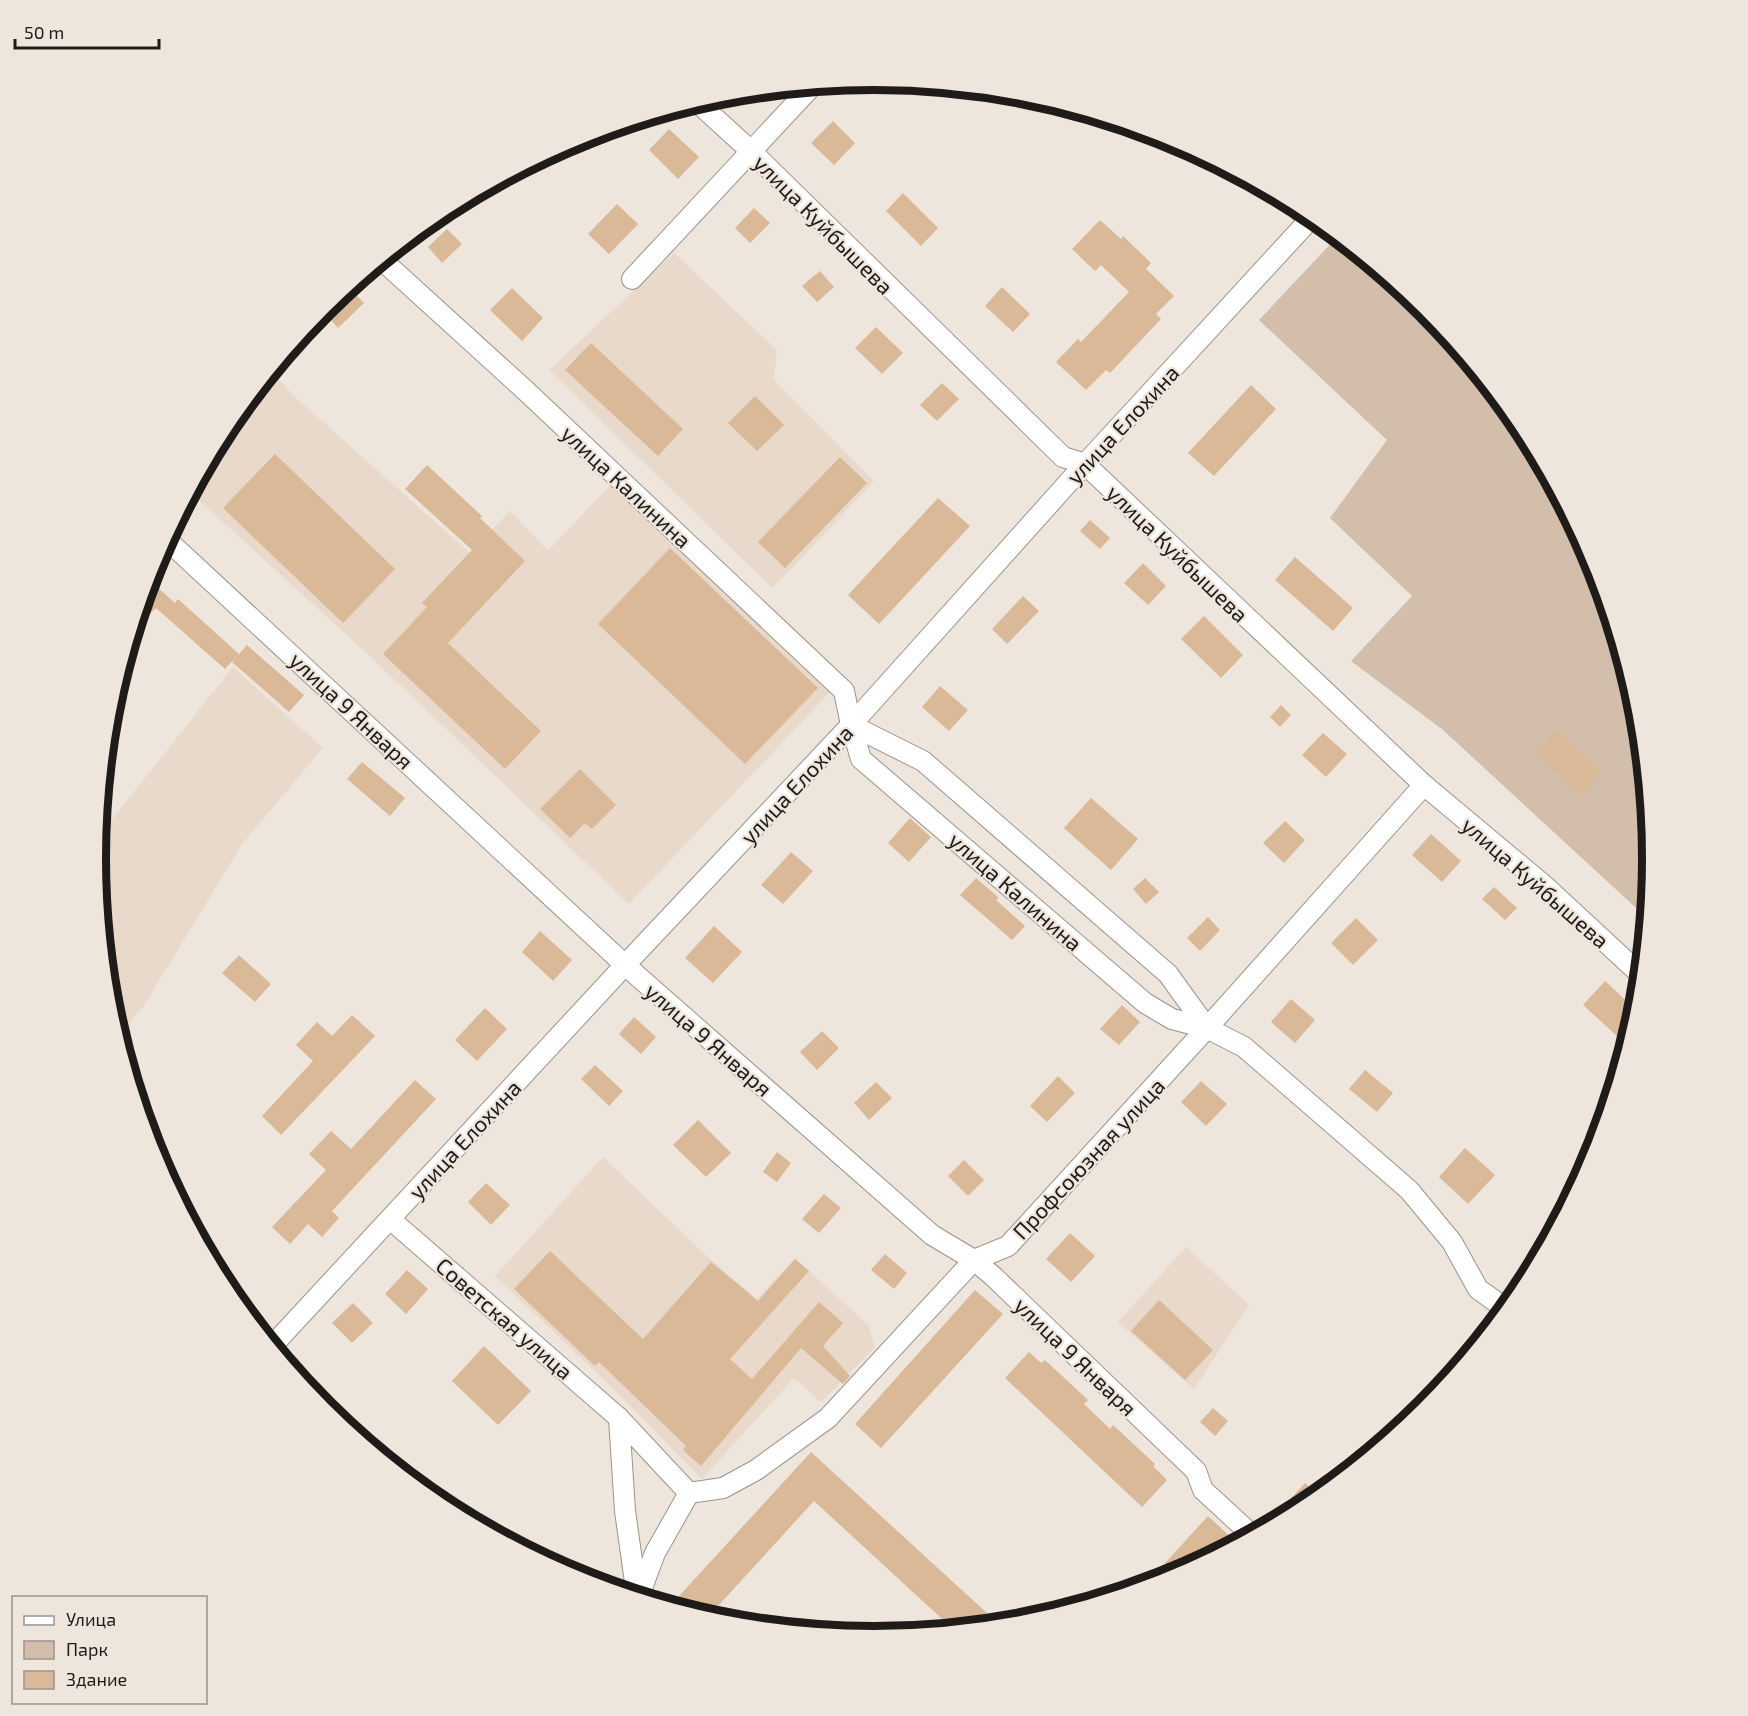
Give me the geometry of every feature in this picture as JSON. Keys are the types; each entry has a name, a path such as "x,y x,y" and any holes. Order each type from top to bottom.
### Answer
{"street":[{"path":"632,279 806,94"},
{"name":"улица Куйбышева","path":"705,109 752,152 1062,458 1085,464 1424,785 1546,887 1633,968"},
{"name":"улица Елохина","path":"277,1340 851,725 1085,464 1306,223"},
{"name":"улица Калинина","path":"387,265 526,391 844,691 861,759 1145,1003 1172,1020 1207,1028 1244,1047 1409,1190 1452,1242 1478,1289 1499,1304"},
{"name":"улица 9 Января","path":"173,545 625,965 932,1235 974,1260 1196,1471 1203,1490 1247,1529"},
{"name":"улица Калинина","path":"851,725 923,761 1168,974 1207,1028"},
{"name":"Профсоюзная улица","path":"689,1493 723,1488 756,1470 828,1418 974,1260 1008,1246 1424,785"},
{"name":"Советская улица","path":"390,1219 619,1418 689,1493"},
{"path":"619,1418 625,1511 634,1587"},
{"path":"641,1590 655,1553 689,1493"}],"shaded area":[{"path":"674,253 777,350 774,380 874,481 781,580 771,587 549,370"},
{"path":"277,376 295,397 470,553 510,511 548,551 612,483 830,692 629,904 372,658 196,498 235,431"},
{"path":"233,667 323,748 242,844 145,1004 125,1028 113,958 108,908 107,825"},
{"path":"603,1157 710,1259 757,1299 795,1258 869,1326 875,1347 821,1402 794,1378 702,1479 602,1378 495,1276"},
{"path":"1186,1247 1249,1305 1194,1389 1118,1322"}],"green space":[{"path":"1332,242 1417,315 1483,390 1513,431 1563,518 1584,564 1616,659 1627,708 1640,808 1642,858 1640,911 1443,730 1351,661 1412,596 1330,518 1387,440 1259,320"}],"building":[{"path":"833,121 855,143 834,165 811,143"},
{"path":"669,129 699,157 678,179 649,150"},
{"path":"903,193 938,228 921,246 886,211"},
{"path":"617,204 638,224 609,254 588,234"},
{"path":"754,208 770,223 750,243 735,228"},
{"path":"1100,220 1121,239 1123,236 1151,263 1146,269 1174,296 1156,314 1161,319 1110,373 1106,370 1086,390 1056,362 1078,339 1081,342 1129,292 1101,265 1095,271 1072,249"},
{"path":"447,229 462,244 442,263 428,247"},
{"path":"820,271 834,287 817,302 802,286"},
{"path":"1002,287 1030,314 1013,332 985,306"},
{"path":"512,288 543,318 522,341 490,310"},
{"path":"354,293 364,303 338,328 329,318"},
{"path":"876,327 903,353 882,374 855,348"},
{"path":"591,343 683,429 658,456 565,370"},
{"path":"942,383 959,399 937,421 920,405"},
{"path":"1251,385 1276,409 1214,476 1188,453"},
{"path":"755,396 784,425 757,451 728,423"},
{"path":"275,454 395,569 343,623 223,508"},
{"path":"840,457 867,483 785,568 758,542"},
{"path":"427,465 482,516 480,518 525,561 448,643 541,731 505,769 383,654 427,607 422,603 472,550 405,489"},
{"path":"938,498 970,526 879,624 848,595"},
{"path":"1090,520 1110,538 1100,549 1080,531"},
{"path":"670,548 818,688 745,764 598,624"},
{"path":"1295,557 1353,608 1333,631 1275,580"},
{"path":"1143,563 1166,586 1148,605 1124,583"},
{"path":"156,586 175,603 178,599 239,654 225,669 156,608 151,613 147,610"},
{"path":"1023,596 1039,611 1007,644 992,629"},
{"path":"1204,616 1243,655 1221,678 1181,639"},
{"path":"247,645 304,695 289,712 232,662"},
{"path":"940,686 968,710 949,731 922,707"},
{"path":"1281,705 1291,715 1280,727 1270,717"},
{"path":"1557,731 1602,772 1581,795 1536,754"},
{"path":"1323,733 1347,754 1326,777 1302,755"},
{"path":"362,762 405,798 390,816 347,779"},
{"path":"580,769 616,805 592,829 585,823 570,838 540,809"},
{"path":"1091,798 1138,839 1111,870 1064,828"},
{"path":"910,818 931,837 909,862 888,843"},
{"path":"1285,821 1305,840 1284,863 1263,843"},
{"path":"1431,834 1461,861 1442,882 1412,855"},
{"path":"791,852 813,871 783,904 761,885"},
{"path":"976,878 999,898 996,900 1025,926 1012,940 960,895"},
{"path":"1145,878 1159,892 1146,904 1133,889"},
{"path":"1494,887 1517,908 1505,920 1482,899"},
{"path":"1208,917 1220,930 1200,951 1187,938"},
{"path":"1356,918 1378,940 1353,965 1331,943"},
{"path":"714,926 742,952 713,983 685,958"},
{"path":"540,931 572,960 553,981 522,952"},
{"path":"239,955 271,984 255,1002 222,973"},
{"path":"1605,981 1628,1002 1621,1034 1618,1037 1583,1005"},
{"path":"1291,999 1315,1020 1295,1043 1271,1022"},
{"path":"1122,1005 1140,1022 1119,1045 1100,1029"},
{"path":"485,1008 507,1029 477,1061 455,1040"},
{"path":"352,1015 375,1036 281,1135 262,1116 313,1061 296,1045 317,1022 332,1036"},
{"path":"634,1017 656,1037 641,1054 619,1034"},
{"path":"822,1031 839,1048 817,1070 800,1052"},
{"path":"595,1065 623,1091 609,1106 581,1079"},
{"path":"1365,1070 1393,1093 1377,1112 1349,1089"},
{"path":"1058,1076 1075,1093 1047,1122 1030,1106"},
{"path":"415,1080 436,1099 332,1211 339,1218 322,1237 308,1224 290,1244 272,1227 326,1170 309,1154 331,1131 351,1149"},
{"path":"1201,1081 1227,1104 1206,1126 1181,1102"},
{"path":"876,1082 892,1098 869,1120 854,1103"},
{"path":"698,1120 731,1153 706,1177 673,1145"},
{"path":"1465,1148 1495,1175 1468,1204 1439,1177"},
{"path":"777,1152 791,1163 777,1182 763,1172"},
{"path":"964,1160 984,1180 968,1196 948,1176"},
{"path":"486,1183 510,1205 491,1225 468,1202"},
{"path":"824,1194 841,1208 819,1233 802,1219"},
{"path":"1070,1233 1095,1256 1071,1282 1046,1259"},
{"path":"550,1251 643,1339 711,1262 758,1301 795,1259 809,1271 730,1359 752,1379 819,1302 843,1323 823,1346 850,1376 843,1384 801,1348 701,1466 683,1450 686,1446 599,1362 595,1366 514,1289"},
{"path":"885,1254 907,1273 894,1289 871,1270"},
{"path":"407,1270 428,1289 406,1314 385,1294"},
{"path":"975,1290 1003,1314 881,1448 855,1424"},
{"path":"1159,1300 1213,1350 1185,1380 1131,1331"},
{"path":"353,1303 373,1323 352,1343 332,1323"},
{"path":"484,1346 531,1391 498,1425 452,1381"},
{"path":"1029,1352 1041,1363 1045,1360 1088,1400 1084,1404 1110,1429 1113,1425 1155,1464 1153,1466 1167,1480 1142,1507 1005,1378"},
{"path":"1213,1408 1228,1421 1215,1436 1200,1422"},
{"path":"811,1452 991,1616 945,1622 814,1501 715,1609 675,1600"},
{"path":"1305,1483 1312,1489 1301,1497 1281,1509"},
{"path":"1208,1516 1231,1538 1214,1547 1157,1572"}]}
